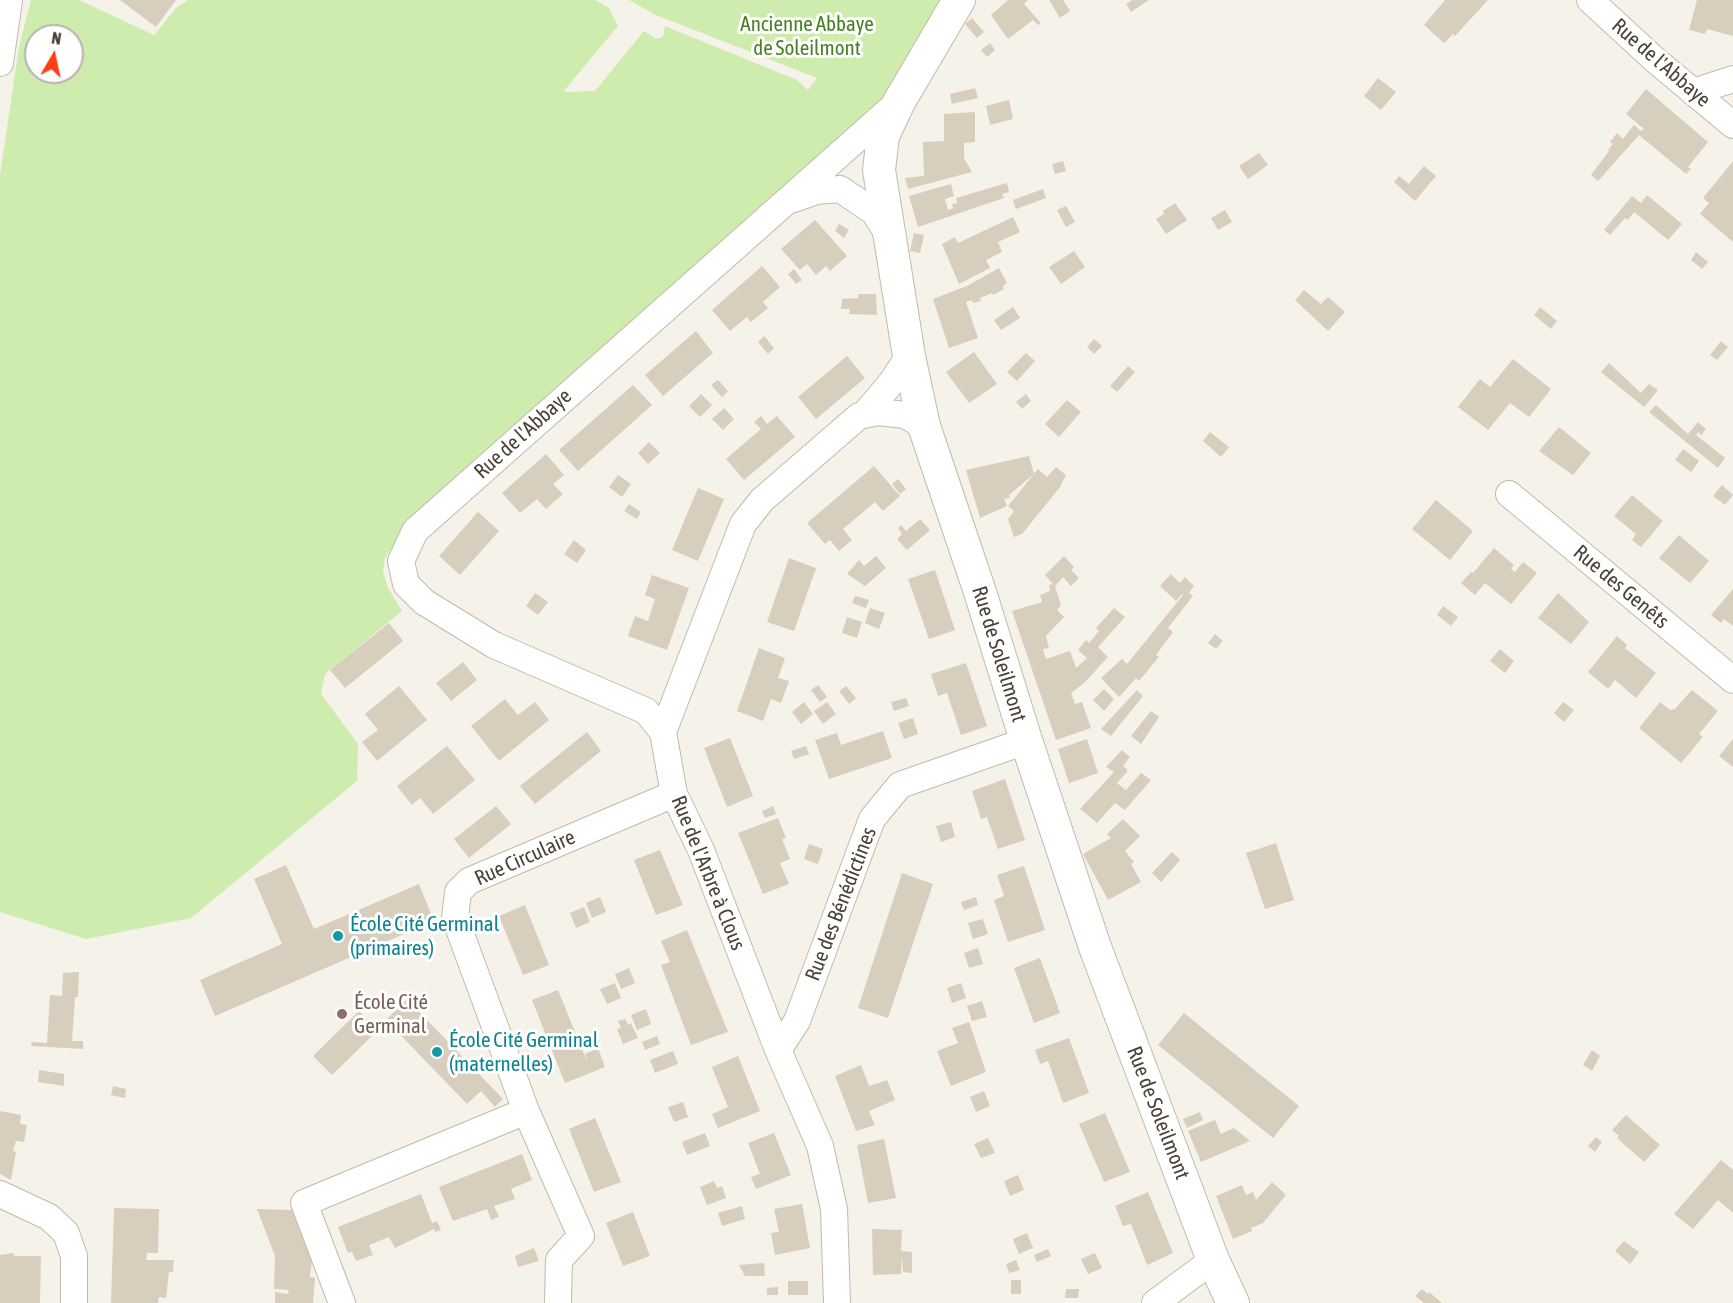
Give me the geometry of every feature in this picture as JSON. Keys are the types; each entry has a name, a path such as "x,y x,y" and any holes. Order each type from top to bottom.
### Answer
{"street":[{"path":"0,63 9,0"},
{"name":"Rue de Soleilmont","path":"959,0 899,102 883,136 879,170 909,356 924,426 1095,947 1213,1260 1233,1303"},
{"name":"Rue de l'Abbaye","path":"1590,0 1654,59 1733,125"},
{"path":"1693,92 1733,79"},
{"name":"Rue de l'Abbaye","path":"663,732 646,711 494,645 424,602 406,584 401,561 415,531 899,102"},
{"path":"785,203 816,191 840,189 874,212 888,234"},
{"path":"864,415 891,384 909,356"},
{"path":"663,732 743,524 762,500 859,416 878,412 905,416 924,426"},
{"name":"Rue des Genêts","path":"1509,494 1733,681"},
{"name":"Rue de l'Arbre à Clous","path":"663,732 674,794 701,850 778,1050 820,1146 834,1209 837,1303"},
{"name":"Rue des Bénédictines","path":"778,1050 797,1021 872,819 900,785 1026,741"},
{"name":"Rue Circulaire","path":"558,1303 559,1260 580,1236 526,1111 454,918 458,892 469,881 674,794"},
{"path":"342,1303 304,1203 526,1111"},
{"path":"0,1194 49,1217 66,1233 74,1256 74,1303"},
{"path":"1155,1303 1213,1260"}],"green space":[{"name":"Ancienne Abbaye de Soleilmont","path":"31,0 79,0 154,35 176,8 188,0 595,0 609,8 618,26 563,92 595,91 644,31 656,39 663,37 665,26 797,80 808,90 817,78 656,15 629,0 951,0 896,89 419,514 395,543 385,558 383,571 388,588 402,611 325,674 321,694 358,744 357,781 191,918 86,939 0,912 0,175 24,27 24,84 84,84 84,24 25,24"}],"building":[{"path":"120,0 176,0 156,27"},
{"path":"1008,0 1028,0 1024,4 1041,23 1038,25 1033,20 1008,39 991,15"},
{"path":"1049,0 1063,0 1070,11 1060,18"},
{"path":"1132,0 1149,0 1131,12 1126,4"},
{"path":"1445,0 1488,0 1455,36 1453,34 1444,43 1424,25"},
{"path":"1697,0 1733,0 1733,36 1707,29 1705,34 1689,30"},
{"path":"972,18 984,32 977,38 965,24"},
{"path":"990,43 995,50 987,57 981,50"},
{"path":"1378,78 1396,92 1381,110 1364,96"},
{"path":"975,88 978,98 952,104 950,94"},
{"path":"1646,89 1708,142 1688,167 1691,169 1686,174 1639,135 1598,181 1591,175 1609,151 1613,144 1610,142 1617,133 1623,139 1634,125 1641,131 1644,129 1626,114"},
{"path":"1009,100 1013,119 990,125 986,106"},
{"path":"975,112 975,142 964,143 964,158 972,172 908,189 905,178 924,176 923,142 944,141 944,114"},
{"path":"1259,153 1268,165 1248,179 1239,166"},
{"path":"1063,161 1066,171 1055,174 1052,164"},
{"path":"1733,161 1733,242 1700,214 1709,203 1703,198"},
{"path":"1424,166 1436,176 1415,201 1394,182 1399,176 1409,184"},
{"path":"1007,183 1009,192 1002,194 1004,198 918,227 909,196 951,184 954,196 945,199 948,210 953,208 952,204 957,203 956,198"},
{"path":"1043,189 1046,198 1016,209 1013,200"},
{"path":"1647,195 1682,224 1668,240 1634,212 1628,220 1625,218 1610,235 1604,230 1632,196 1641,203"},
{"path":"1175,203 1187,220 1166,234 1156,219"},
{"path":"1066,206 1075,222 1066,227 1057,210"},
{"path":"1225,210 1232,222 1218,230 1211,218"},
{"path":"1013,217 1020,232 998,242 1002,252 986,260 990,268 959,284 942,244 955,237 958,243"},
{"path":"815,220 847,256 830,271 826,266 816,275 807,264 800,270 781,249"},
{"path":"839,224 849,230 844,238 835,231"},
{"path":"914,233 924,235 920,253 910,251"},
{"path":"1074,251 1085,267 1061,284 1049,267"},
{"path":"1696,252 1708,262 1702,269 1691,260"},
{"path":"762,266 780,287 763,302 768,308 751,322 747,317 730,331 712,310"},
{"path":"999,268 1007,283 1003,286 1004,289 980,298 981,301 966,302 978,338 949,348 933,299 967,286"},
{"path":"794,269 802,280 796,284 788,274"},
{"path":"1304,290 1321,304 1328,297 1345,312 1328,331 1295,300"},
{"path":"858,294 876,294 877,315 849,314 850,309 841,309 842,299 858,298"},
{"path":"1013,307 1020,318 1001,330 994,320"},
{"path":"1540,307 1557,321 1551,329 1534,315"},
{"path":"696,331 713,353 663,396 645,375"},
{"path":"764,336 774,348 768,354 758,342"},
{"path":"1094,339 1102,346 1094,354 1087,347"},
{"path":"1721,341 1728,347 1717,360 1710,355"},
{"path":"974,352 997,384 969,403 946,372"},
{"path":"1026,353 1035,361 1017,381 1007,372"},
{"path":"847,356 865,378 816,419 798,397"},
{"path":"1513,359 1551,389 1529,417 1510,403 1488,430 1458,407 1480,379 1490,387"},
{"path":"1609,363 1641,393 1649,384 1658,390 1644,407 1601,372"},
{"path":"1128,366 1135,372 1117,392 1110,386"},
{"path":"718,380 728,391 722,397 711,385"},
{"path":"633,385 652,405 578,471 559,450"},
{"path":"701,394 712,405 700,417 689,406"},
{"path":"1026,394 1031,401 1022,409 1016,402"},
{"path":"1067,400 1081,412 1059,437 1045,424"},
{"path":"1656,405 1688,434 1698,422 1706,429 1701,435 1698,432 1696,435 1725,458 1718,468 1649,412"},
{"path":"724,408 734,419 723,430 712,419"},
{"path":"761,416 767,424 777,416 795,437 744,480 726,459 761,429 754,422"},
{"path":"1559,427 1591,453 1573,475 1539,451"},
{"path":"1210,432 1229,447 1221,457 1203,441"},
{"path":"649,442 660,453 648,464 638,453"},
{"path":"1683,449 1699,461 1691,472 1675,460"},
{"path":"546,454 564,475 553,484 563,494 546,509 537,499 520,513 502,493"},
{"path":"1029,456 1034,474 1009,495 1010,498 1004,499 1007,506 980,518 966,470"},
{"path":"874,466 900,496 883,511 875,502 843,529 852,540 839,551 830,540 825,544 807,523"},
{"path":"1056,467 1066,475 1060,487 1022,534 1014,537 1008,519 1014,511 1008,506 1038,469 1047,477"},
{"path":"618,475 631,484 622,497 609,487"},
{"path":"898,479 906,489 900,494 892,484"},
{"path":"1722,485 1733,495 1725,505 1713,496"},
{"path":"698,488 724,499 698,561 672,550"},
{"path":"1632,495 1663,521 1641,547 1632,540 1636,534 1614,516"},
{"path":"1436,500 1473,531 1450,560 1412,529"},
{"path":"629,504 641,512 637,519 624,511"},
{"path":"478,512 499,531 460,575 439,556"},
{"path":"920,519 930,530 907,550 897,539 902,534 898,528 901,525 906,531"},
{"path":"1679,535 1709,561 1690,583 1659,558"},
{"path":"574,540 586,550 577,563 564,554"},
{"path":"1494,548 1514,565 1511,569 1515,572 1523,562 1537,573 1511,604 1485,583 1475,595 1461,583 1471,572 1473,573"},
{"path":"876,556 886,568 865,586 847,574 859,560 864,566"},
{"path":"1064,556 1074,567 1071,570 1079,578 1071,586 1063,577 1055,586 1061,605 1057,610 1064,617 1046,636 1049,648 1043,649 1046,659 1070,651 1076,668 1087,658 1078,650 1086,640 1089,643 1099,631 1096,628 1114,608 1125,617 1098,647 1108,657 1084,683 1071,693 1075,704 1082,702 1091,728 1056,740 1012,611 1042,602 1040,595 1050,591 1049,585 1053,584 1045,575"},
{"path":"789,558 816,568 794,631 767,622"},
{"path":"935,570 955,630 929,639 908,579"},
{"path":"1171,574 1180,583 1185,577 1194,586 1189,593 1193,596 1168,628 1173,632 1156,655 1159,657 1139,681 1136,678 1119,697 1101,678 1122,659 1127,664 1183,595 1176,601 1160,586"},
{"path":"652,575 689,588 667,650 628,636 635,616 648,621 655,599 645,595"},
{"path":"1733,589 1733,626 1724,619 1721,623 1711,615"},
{"path":"535,593 548,602 538,615 526,606"},
{"path":"1558,593 1589,622 1571,644 1538,618"},
{"path":"855,596 869,600 866,608 852,603"},
{"path":"1443,606 1458,617 1451,626 1437,615"},
{"path":"870,608 885,613 879,629 865,623"},
{"path":"847,617 862,622 857,638 842,633"},
{"path":"389,623 403,641 345,688 330,670"},
{"path":"1215,634 1223,641 1216,649 1208,643"},
{"path":"1617,636 1627,645 1625,648 1656,673 1636,698 1615,680 1608,689 1588,672"},
{"path":"759,648 785,658 778,678 789,681 781,703 771,699 763,721 737,711"},
{"path":"1500,649 1514,661 1505,673 1490,661"},
{"path":"463,662 477,680 451,701 436,683"},
{"path":"966,663 987,726 961,735 947,693 938,696 931,674"},
{"path":"818,685 827,697 820,702 811,690"},
{"path":"399,686 427,720 377,761 362,742 378,730 365,714"},
{"path":"846,686 856,698 849,704 839,691"},
{"path":"1104,689 1114,699 1104,711 1093,700"},
{"path":"1137,690 1143,696 1111,736 1101,729"},
{"path":"1692,690 1718,711 1699,734 1703,737 1681,763 1639,728 1660,702 1670,710 1675,709"},
{"path":"906,698 909,706 894,711 891,702"},
{"path":"505,699 518,715 535,702 549,720 499,761 471,726"},
{"path":"804,702 813,714 801,724 792,712"},
{"path":"827,702 836,714 823,724 814,711"},
{"path":"1563,702 1574,710 1564,722 1554,713"},
{"path":"1151,711 1159,717 1141,744 1131,736"},
{"path":"913,718 918,734 904,739 898,723"},
{"path":"883,731 892,758 829,779 815,740 837,733 841,745"},
{"path":"587,732 601,751 535,804 520,786"},
{"path":"730,738 753,796 727,807 704,748"},
{"path":"1087,739 1098,773 1069,783 1058,749"},
{"path":"1733,739 1733,767 1719,756"},
{"path":"447,746 475,780 433,814 420,798 412,805 397,786"},
{"path":"806,746 809,754 794,759 791,751"},
{"path":"1122,750 1130,757 1123,766 1127,772 1117,783 1126,790 1141,773 1151,780 1125,810 1115,803 1097,823 1080,809 1114,772 1106,767"},
{"path":"1005,779 1025,840 998,849 987,817 981,819 972,791"},
{"path":"496,806 511,824 469,858 454,839"},
{"path":"773,806 776,814 765,818 762,811"},
{"path":"778,818 786,838 782,839 790,859 780,863 789,884 763,894 738,833"},
{"path":"1123,819 1140,836 1125,851 1134,862 1131,864 1141,882 1108,900 1083,854 1111,838 1107,834"},
{"path":"951,822 955,837 941,842 936,826"},
{"path":"1276,843 1294,900 1265,909 1246,853"},
{"path":"809,844 823,849 818,864 804,859"},
{"path":"660,850 683,905 656,915 634,860"},
{"path":"1172,852 1180,860 1161,882 1152,873"},
{"name":"École Cité Germinal (primaires)","path":"286,865 314,929 419,884 434,921 215,1016 200,980 282,944 254,879"},
{"path":"1024,866 1045,930 1008,942 994,900 1004,896 997,875"},
{"path":"902,873 933,884 888,1018 858,1008"},
{"path":"600,897 606,912 592,918 586,903"},
{"path":"976,897 978,905 964,910 961,902"},
{"path":"525,905 549,965 523,975 499,916"},
{"path":"584,907 590,922 576,928 570,913"},
{"path":"983,919 988,934 973,939 968,923"},
{"path":"687,930 728,1032 691,1045 661,965 670,962 661,941"},
{"path":"978,948 983,964 969,968 964,953"},
{"path":"1040,958 1060,1013 1034,1023 1014,968"},
{"path":"629,968 635,983 621,989 615,974"},
{"path":"79,972 72,1041 83,1041 83,1049 31,1046 32,1042 47,1043 50,995 62,996 63,973"},
{"path":"615,983 621,998 607,1004 600,989"},
{"path":"961,983 966,998 952,1003 947,988"},
{"path":"558,990 588,1064 585,1054 598,1048 605,1067 565,1083 532,1000"},
{"name":"École Cité Germinal (maternelles)","path":"407,999 503,1099 495,1107 481,1091 467,1104 386,1020"},
{"path":"982,1001 987,1017 972,1021 967,1006"},
{"path":"646,1009 651,1024 637,1030 631,1015"},
{"path":"359,1011 378,1030 332,1075 313,1056"},
{"path":"1184,1013 1299,1106 1273,1138 1158,1045"},
{"path":"625,1019 628,1025 631,1023 638,1038 623,1044 617,1029 621,1028 618,1021"},
{"path":"969,1022 986,1072 951,1086 937,1051 958,1043 952,1028"},
{"path":"657,1036 660,1044 645,1050 642,1042"},
{"path":"1069,1038 1089,1093 1063,1103 1048,1061 1040,1064 1035,1050"},
{"path":"1592,1050 1600,1056 1592,1071 1583,1065"},
{"path":"673,1051 678,1064 655,1073 650,1060"},
{"path":"738,1056 760,1111 718,1128 712,1114 728,1107 712,1067"},
{"path":"861,1065 869,1086 887,1080 895,1100 869,1111 875,1125 856,1131 835,1076"},
{"path":"39,1070 64,1074 64,1086 38,1082"},
{"path":"113,1086 126,1089 125,1098 111,1095"},
{"path":"984,1091 990,1106 976,1112 970,1097"},
{"path":"683,1102 688,1117 674,1122 668,1107"},
{"path":"0,1111 21,1115 20,1124 27,1125 24,1142 16,1141 13,1151 16,1152 11,1180 0,1174"},
{"path":"1200,1112 1203,1120 1187,1128 1183,1119"},
{"path":"1105,1113 1130,1172 1104,1182 1079,1124"},
{"path":"1626,1115 1660,1145 1644,1162 1617,1138 1619,1136 1612,1130"},
{"path":"595,1118 621,1182 594,1192 569,1129"},
{"path":"1215,1120 1221,1134 1234,1128 1250,1141 1201,1162 1188,1131"},
{"path":"705,1133 710,1146 687,1155 682,1142"},
{"path":"774,1133 791,1175 756,1189 751,1177 760,1174 748,1143"},
{"path":"1596,1137 1602,1142 1595,1152 1588,1146"},
{"path":"988,1138 995,1153 981,1158 974,1144"},
{"path":"884,1139 896,1198 868,1203 857,1145"},
{"path":"522,1154 532,1180 511,1189 515,1199 494,1206 499,1217 491,1220 487,1209 453,1221 439,1187"},
{"path":"1721,1160 1733,1170 1733,1213 1718,1200 1693,1229 1674,1214"},
{"path":"1018,1175 1024,1190 1010,1196 1004,1181"},
{"path":"714,1181 717,1188 722,1186 726,1198 707,1205 700,1187"},
{"path":"1272,1182 1286,1195 1263,1223 1251,1228 1252,1231 1233,1239 1216,1196 1242,1185 1246,1195 1253,1192 1256,1200"},
{"path":"1148,1192 1173,1253 1147,1265 1131,1224 1123,1226 1115,1206"},
{"path":"421,1194 432,1223 437,1221 441,1230 435,1232 434,1229 395,1248 389,1237 369,1245 373,1255 356,1261 352,1252 348,1253 338,1227"},
{"path":"802,1204 810,1248 775,1255 771,1233 779,1232 774,1209"},
{"path":"742,1206 745,1219 722,1226 718,1213"},
{"path":"114,1208 159,1209 158,1253 147,1253 146,1260 174,1260 173,1272 169,1272 166,1298 159,1297 158,1303 111,1303"},
{"path":"257,1209 293,1210 312,1260 310,1277 315,1278 313,1303 275,1303 275,1292 288,1294 289,1290 274,1289 275,1256"},
{"path":"633,1212 650,1256 623,1266 606,1223"},
{"path":"872,1229 902,1230 901,1251 912,1252 912,1273 903,1272 902,1256 901,1274 873,1275"},
{"path":"1027,1233 1033,1248 1019,1254 1013,1239"},
{"path":"1624,1241 1639,1252 1630,1264 1615,1251"},
{"path":"534,1248 539,1261 518,1267 515,1256"},
{"path":"1048,1249 1051,1256 1037,1262 1034,1255"},
{"path":"13,1253 15,1256 41,1256 40,1303 0,1303 0,1255"},
{"path":"1095,1253 1102,1268 1088,1274 1081,1259"},
{"path":"1016,1260 1020,1270 1009,1273 1006,1264"},
{"path":"764,1263 765,1276 745,1276 739,1265"},
{"path":"1011,1280 1021,1280 1021,1294 1011,1294"},
{"path":"788,1281 808,1281 808,1295 788,1295"},
{"path":"778,1287 778,1295 767,1295 767,1288"},
{"path":"1066,1289 1079,1289 1078,1298 1065,1298"},
{"path":"1422,1289 1442,1303 1424,1303 1415,1296"}],"place":[{"name":"École Cité Germinal (primaires)","path":"338,936"},
{"name":"École Cité Germinal","path":"342,1014"},
{"name":"École Cité Germinal (maternelles)","path":"437,1052"}]}
